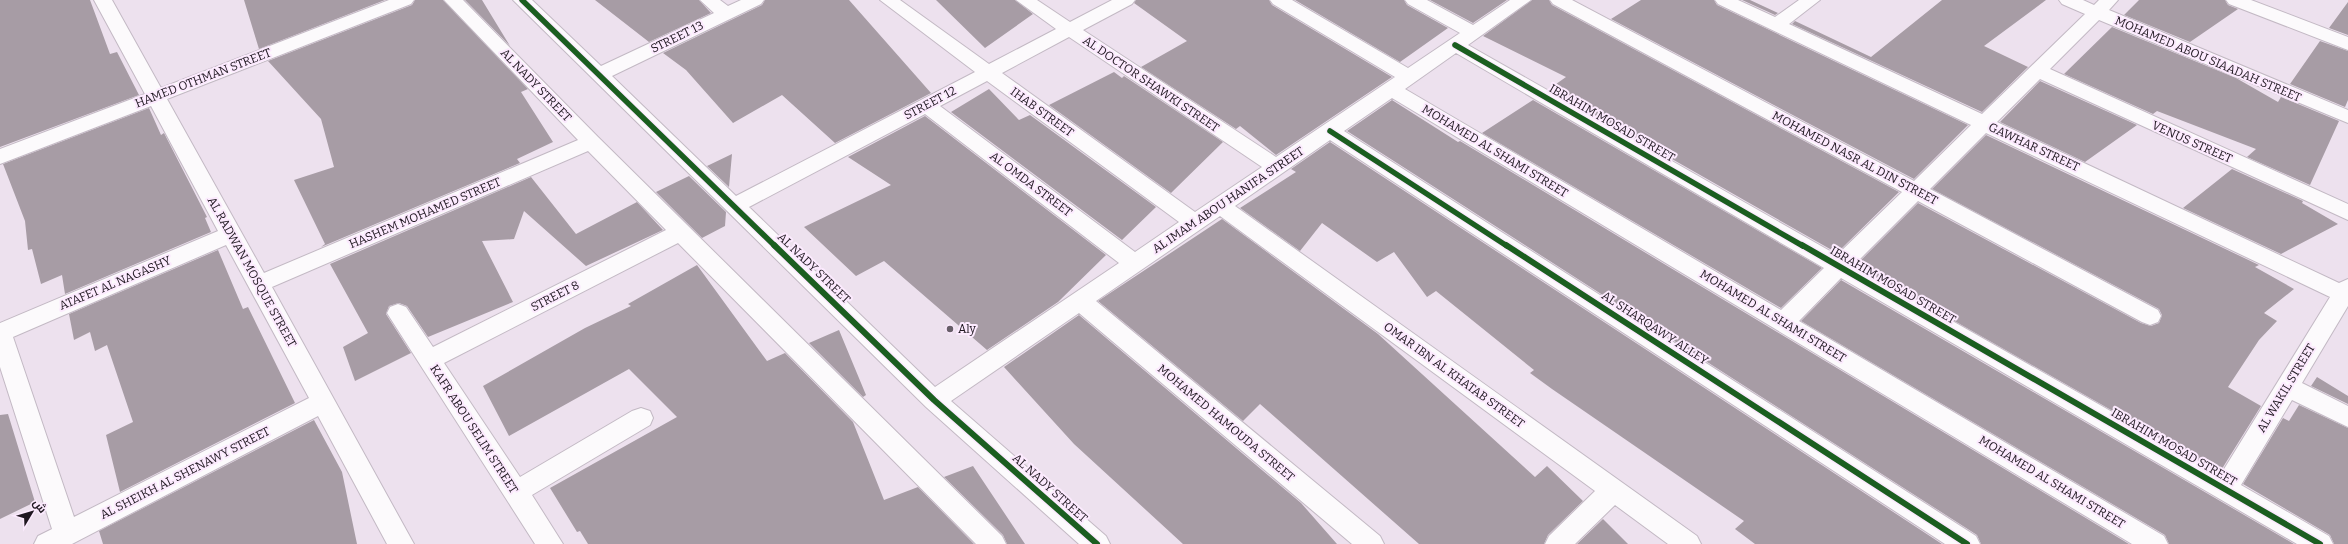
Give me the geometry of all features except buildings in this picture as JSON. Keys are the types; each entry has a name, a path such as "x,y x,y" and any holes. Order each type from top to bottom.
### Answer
{"street":[{"name":"AL RADWAN MOSQUE STREET","path":"103,0 401,544"},
{"name":"HAMED OTHMAN STREET","path":"0,157 406,0"},
{"name":"AL NADY STREET","path":"453,0 681,232 993,544"},
{"name":"AL NADY STREET","path":"522,0 934,400 1097,544"},
{"path":"709,0 726,14"},
{"name":"STREET 13","path":"599,75 755,0"},
{"name":"IHAB STREET","path":"889,0 1194,223"},
{"name":"AL DOCTOR SHAWKI STREET","path":"1025,0 1276,167"},
{"name":"STREET 12","path":"734,206 1126,0"},
{"name":"MOHAMED AL SHAMI STREET","path":"1279,0 1400,83 1783,322 2155,544"},
{"path":"1414,0 1473,33"},
{"name":"AL IMAM ABOU HANIFA STREET","path":"934,400 1522,0"},
{"name":"MOHAMED NASR AL DIN STREET","path":"1559,0 2150,316"},
{"name":"GAWHAR STREET","path":"1724,0 1984,123 2346,290"},
{"path":"1776,25 1811,0"},
{"name":"MOHAMED ABOU SIAADAH STREET","path":"2068,0 2103,6 2348,117"},
{"path":"2235,0 2348,44"},
{"path":"1783,322 2103,6"},
{"name":"IBRAHIM MOSAD STREET","path":"1455,45 2320,544"},
{"name":"VENUS STREET","path":"2037,71 2348,213"},
{"name":"AL OMDA STREET","path":"927,105 1135,264"},
{"name":"AL SHARQAWY ALLEY","path":"1330,131 1967,544"},
{"name":"HASHEM MOHAMED STREET","path":"258,284 592,142"},
{"name":"OMAR IBN AL KHATAB STREET","path":"1221,206 1688,544"},
{"name":"STREET 8","path":"429,360 681,232"},
{"name":"ATAFET AL NAGASHY","path":"0,333 231,234"},
{"name":"AL WAKIL STREET","path":"2225,489 2346,290"},
{"name":"MOHAMED HAMOUDA STREET","path":"1080,302 1371,544"},
{"name":"KAFR ABOU SELIM STREET","path":"398,313 550,544"},
{"path":"0,333 57,539"},
{"path":"2287,386 2348,418"},
{"name":"AL SHEIKH AL SHENAWY STREET","path":"57,539 323,402"},
{"path":"516,492 641,418"},
{"path":"1558,544 1613,490"}],"cycle path":[{"path":"522,0 934,400 1097,544"},
{"path":"1455,45 2320,544"},
{"path":"1330,131 1967,544"}],"place":[{"name":"Aly","path":"950,329"}]}
